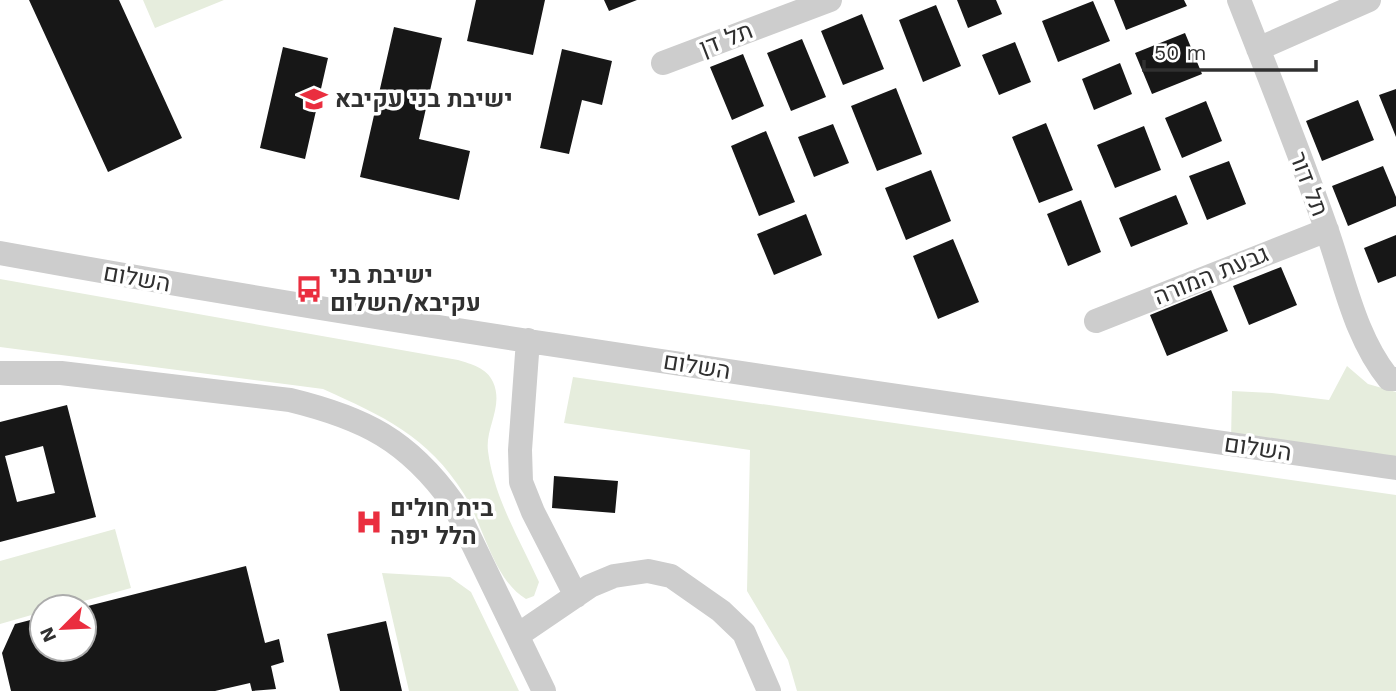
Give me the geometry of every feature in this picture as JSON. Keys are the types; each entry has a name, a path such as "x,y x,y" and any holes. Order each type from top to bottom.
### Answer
{"street":[{"name":"תל דן","path":"663,63 830,0"},
{"name":"תל דור","path":"1239,0 1327,230 1362,336 1388,373"},
{"path":"1258,49 1369,0"},
{"name":"גבעת המורה","path":"1096,321 1327,230"},
{"name":"השלום","path":"0,253 217,292 528,340 1396,468"},
{"path":"528,340 520,450 521,482 533,512 576,596"},
{"path":"0,373 61,373 290,400 358,421 390,438 433,475 453,503 544,691"},
{"path":"517,635 590,586 614,576 648,571 671,576 705,599 744,634 769,691"}],"green space":[{"path":"143,0 224,0 155,28"},
{"path":"0,279 458,360 483,370 490,377 496,391 488,442 491,468 509,518 539,582 534,596 526,599 505,579 464,494 435,457 403,430 323,389 0,347"},
{"path":"1347,366 1368,384 1396,392 1396,466 1231,440 1232,391 1329,400"},
{"path":"573,377 1396,495 1396,691 797,691 788,660 747,591 750,450 564,423"},
{"path":"115,529 131,588 98,597 98,593 28,593 28,616 0,624 0,561"},
{"path":"382,573 450,577 471,592 519,691 409,691"}],"building":[{"path":"29,0 119,0 182,138 108,172"},
{"path":"476,0 545,0 533,55 467,41"},
{"path":"604,0 637,0 609,11"},
{"path":"957,0 996,0 1002,14 968,28"},
{"path":"1114,0 1184,0 1187,6 1126,30"},
{"path":"1093,1 1110,41 1058,62 1042,21"},
{"path":"936,5 961,66 923,82 899,20"},
{"path":"862,14 884,69 843,85 821,31"},
{"path":"394,27 442,38 419,139 470,151 459,200 360,177"},
{"path":"1185,33 1202,74 1152,94 1135,53"},
{"path":"802,39 826,97 791,111 767,53"},
{"path":"1015,42 1031,82 999,95 982,55"},
{"path":"283,47 328,58 305,159 260,148"},
{"path":"562,49 612,61 602,105 582,100 569,154 540,148"},
{"path":"743,54 764,106 732,120 710,67"},
{"path":"1120,63 1132,94 1094,110 1082,79"},
{"path":"896,88 922,154 877,171 851,106"},
{"path":"1396,89 1396,137 1379,95"},
{"path":"1358,100 1374,140 1322,161 1306,121"},
{"path":"1206,101 1222,141 1182,158 1165,118"},
{"path":"1046,123 1073,190 1039,203 1012,137"},
{"path":"833,124 849,163 814,177 798,137"},
{"path":"1144,126 1161,170 1115,188 1097,145"},
{"path":"766,131 795,202 759,216 731,146"},
{"path":"1229,161 1246,204 1207,220 1189,176"},
{"path":"1383,166 1396,197 1396,206 1348,226 1332,186"},
{"path":"931,170 951,221 906,240 885,188"},
{"path":"1176,195 1188,224 1131,247 1119,218"},
{"path":"1081,200 1101,252 1068,266 1047,214"},
{"path":"806,214 822,255 774,275 757,234"},
{"path":"1396,235 1396,276 1378,283 1364,248"},
{"path":"953,239 979,302 938,319 913,256"},
{"path":"1281,267 1297,305 1249,325 1233,286"},
{"path":"1211,290 1228,331 1167,356 1150,315"},
{"path":"67,405 96,517 0,542 0,422","holes":["43,446 55,493 17,502 5,456"]},
{"path":"554,476 618,481 615,513 552,508"},
{"path":"246,566 265,643 279,639 284,662 271,666 276,689 252,691 250,683 215,691 11,691 2,653 15,624 28,621 28,663 98,663 98,603"},
{"path":"386,621 402,691 340,691 327,634"}],"place":[{"name":"ישיבת בני עקיבא","path":"314,99"},
{"name":"ישיבת בני עקיבא/השלום","path":"309,289"},
{"name":"בית חולים הלל יפה","path":"369,522"}]}
